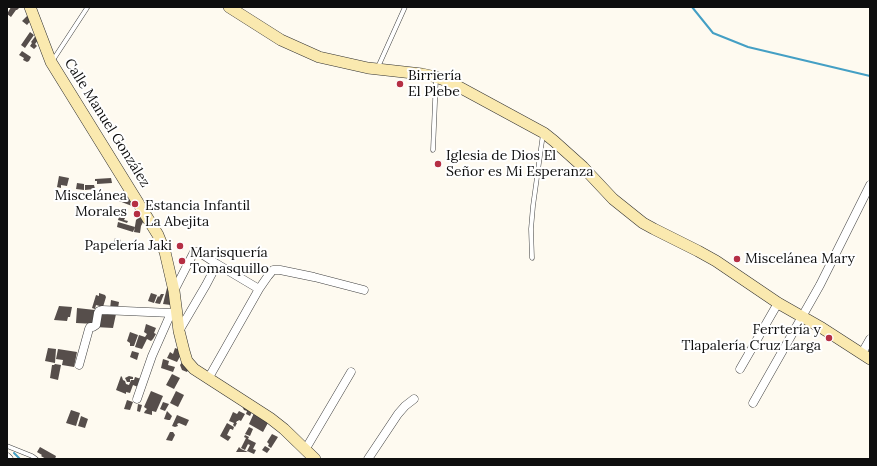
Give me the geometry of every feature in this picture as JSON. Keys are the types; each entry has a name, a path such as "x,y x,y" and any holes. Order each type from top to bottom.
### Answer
{"main road":[{"name":"Calle Manuel González","path":"30,7 51,62 158,235 165,252 174,291 174,313 187,361 194,369 208,379 270,418 284,429 314,459"},
{"path":"229,7 281,40 319,57 368,68 436,77 450,82 544,133 567,152 613,199 632,215 654,229 716,261 778,303 822,328 866,356"}],"street":[{"path":"753,403 839,249 870,185"},
{"path":"174,291 194,252 200,253 259,289"},
{"path":"179,331 217,264"},
{"path":"208,379 259,289 273,270 314,277 364,290"},
{"path":"740,369 778,303"},
{"path":"79,365 89,329 90,327 96,325 99,310 174,313 152,356 137,399"},
{"path":"866,356 870,339"},
{"path":"305,450 351,372"},
{"path":"368,459 398,414 414,399"}],"lane":[{"path":"377,69 405,7"},
{"path":"51,62 87,8"},
{"path":"433,150 436,77"},
{"path":"532,258 531,229 533,206 544,133"},
{"path":"7,446 36,459"}],"building":[{"path":"11,7 20,7 11,17 7,14"},
{"path":"29,14 33,18 27,25 22,21"},
{"path":"30,32 34,35 25,48 21,45"},
{"path":"37,34 39,39 35,44 37,46 34,49 30,46"},
{"path":"22,51 31,57 29,61 27,62 23,60 24,58 19,55"},
{"path":"59,176 69,178 67,186 61,185 61,188 57,187"},
{"path":"111,178 112,183 97,184 97,181 95,181 95,179"},
{"path":"77,183 84,184 84,190 76,189"},
{"path":"85,185 94,185 95,189 85,190"},
{"path":"121,193 131,196 137,208 119,201"},
{"path":"120,214 126,216 124,220 128,221 127,223 118,220"},
{"path":"144,216 140,233 134,232 136,220 139,217"},
{"path":"118,222 135,227 133,232 117,227"},
{"path":"115,238 121,240 119,249 112,246"},
{"path":"168,284 171,305 163,304"},
{"path":"99,293 105,295 106,297 103,307 96,305 95,309 92,308 96,295 99,296"},
{"path":"151,293 157,295 154,303 148,301"},
{"path":"161,294 164,294 160,304 155,303 158,296 159,297"},
{"path":"111,300 119,302 118,308 110,309"},
{"path":"59,306 72,307 70,317 68,317 67,321 54,320"},
{"path":"77,308 95,310 95,324 76,323"},
{"path":"101,313 116,314 113,328 95,327"},
{"path":"146,324 156,328 154,333 156,334 151,341 147,339 142,349 135,347 139,335 145,337 147,334 144,332"},
{"path":"130,332 138,335 134,346 130,346 130,343 127,341"},
{"path":"48,348 56,349 55,363 45,361"},
{"path":"175,348 183,351 177,362 167,358 170,352 173,354"},
{"path":"58,349 77,352 74,367 62,365 63,360 56,359"},
{"path":"132,351 139,353 137,360 130,357"},
{"path":"163,359 169,361 168,365 175,367 173,372 161,368"},
{"path":"184,360 190,367 187,372 182,370 180,365"},
{"path":"52,365 61,365 58,380 50,378"},
{"path":"172,374 180,378 174,389 166,385"},
{"path":"121,376 126,384 129,385 131,380 134,380 135,377 141,379 138,387 133,385 130,393 126,392 126,394 116,390"},
{"path":"129,376 133,377 133,379 130,379 130,382 127,382 125,378"},
{"path":"151,391 163,396 156,412 152,411 152,415 144,413 147,409 144,407"},
{"path":"176,391 184,395 178,407 170,403"},
{"path":"127,400 133,402 130,410 124,409"},
{"path":"163,402 169,404 165,411 160,409"},
{"path":"138,404 142,405 140,412 137,411"},
{"path":"242,406 253,410 250,416 246,414 247,411 244,410"},
{"path":"71,410 80,413 76,426 66,423"},
{"path":"167,411 172,416 170,420 164,419"},
{"path":"239,411 245,414 241,421 237,421 235,427 233,425 234,423 229,421 233,412 237,414"},
{"path":"254,413 269,421 263,432 249,424"},
{"path":"177,415 189,420 186,426 179,423 177,424 178,426 172,426"},
{"path":"81,416 88,419 85,428 78,426"},
{"path":"227,423 234,427 233,430 230,429 227,435 231,437 228,441 220,436"},
{"path":"249,427 253,429 250,436 245,434"},
{"path":"170,432 173,432 175,435 172,441 166,440"},
{"path":"272,434 278,437 271,448 268,446 269,444 267,442"},
{"path":"245,435 249,437 248,439 250,440 245,450 241,448 246,438 244,437"},
{"path":"250,440 256,443 253,449 256,450 254,454 247,451 250,445 248,444"},
{"path":"265,446 270,449 267,453 262,450"},
{"path":"40,447 56,456 55,459 46,459 41,456 42,455 37,452"},
{"path":"239,447 241,449 248,452 236,452"}],"waterway":[{"path":"692,7 713,33 748,47 870,76"},
{"path":"14,453 20,459"}],"place":[{"name":"Birriería El Plebe","path":"400,84"},
{"name":"Iglesia de Dios El Señor es Mi Esperanza","path":"438,164"},
{"name":"Miscelánea Morales","path":"135,204"},
{"name":"Estancia Infantil La Abejita","path":"137,214"},
{"name":"Papelería Jaki","path":"180,246"},
{"name":"Miscelánea Mary","path":"737,259"},
{"name":"Marisquería Tomasquillo","path":"182,261"},
{"name":"Ferrtería y Tlapalería Cruz Larga","path":"829,338"}]}
